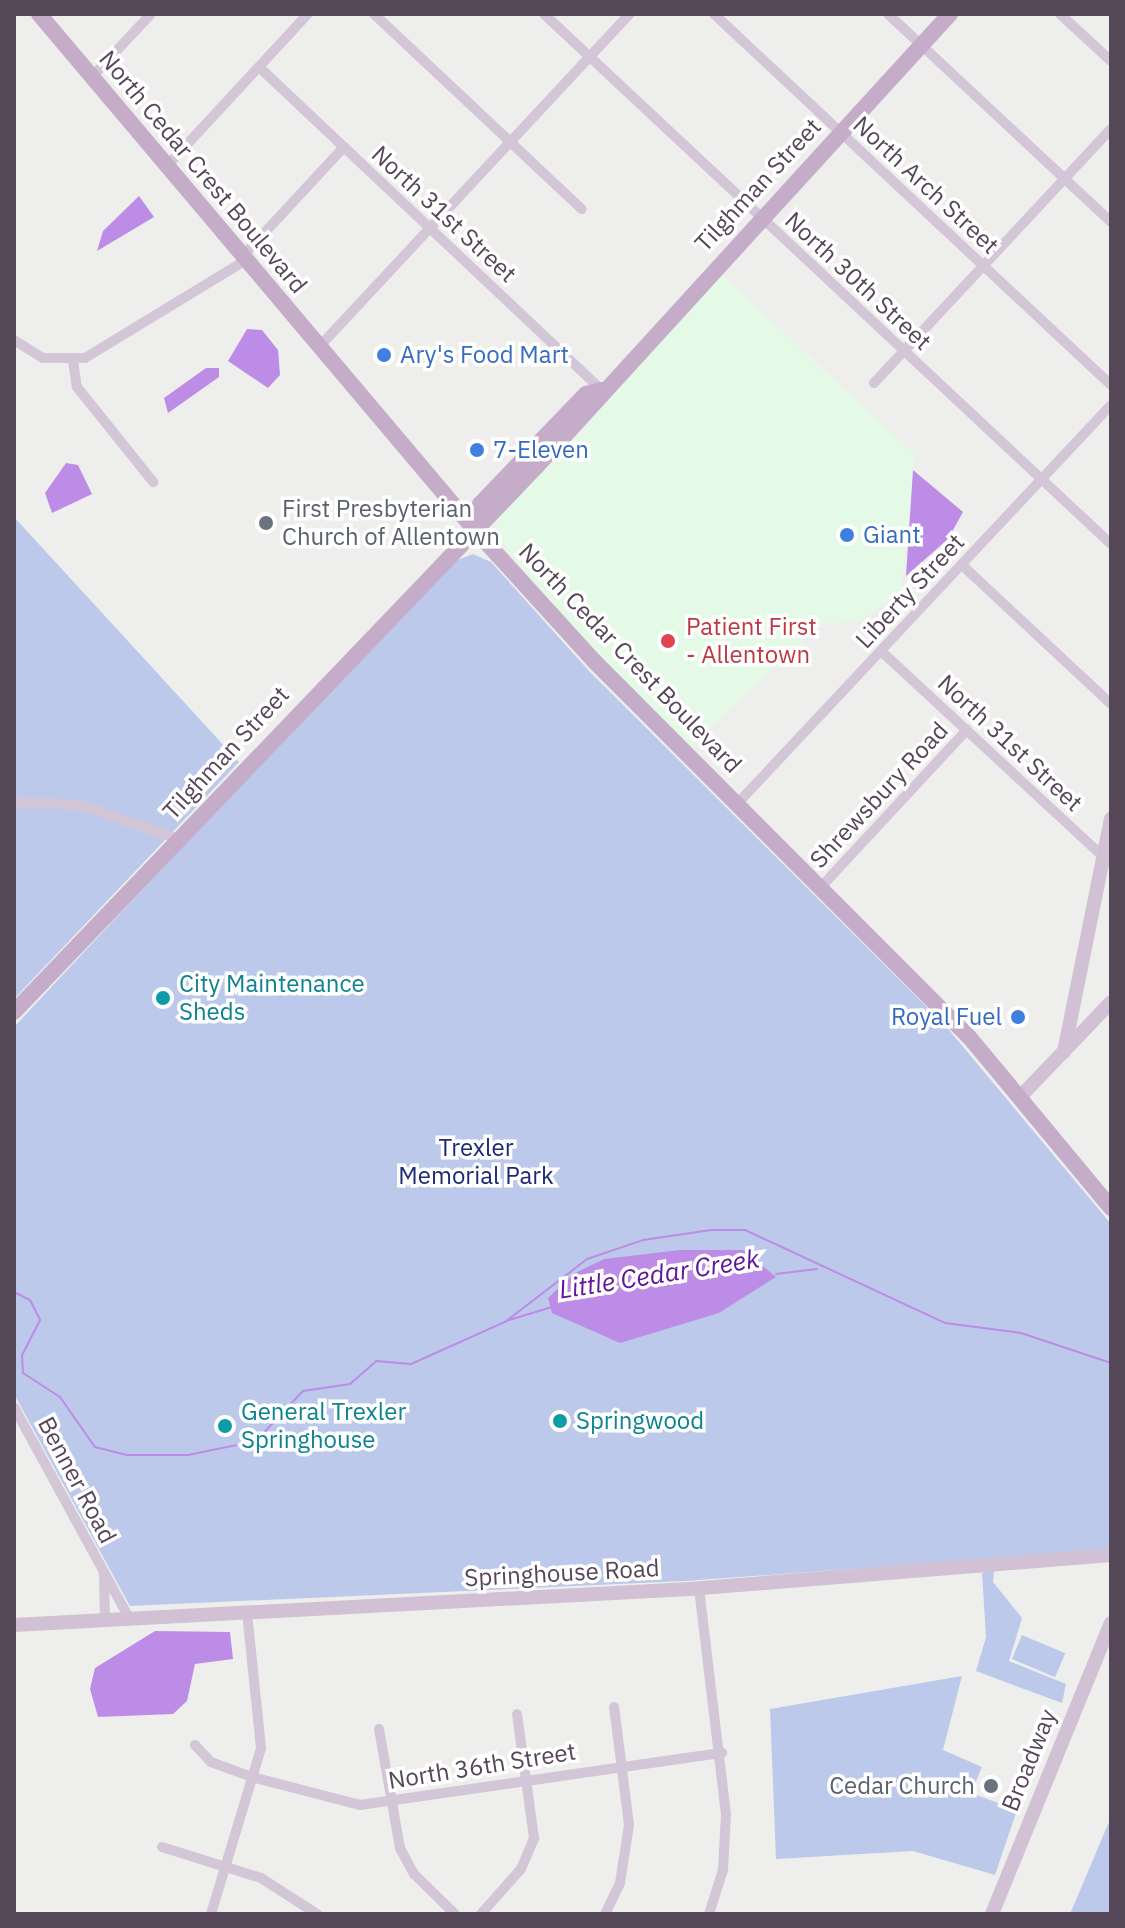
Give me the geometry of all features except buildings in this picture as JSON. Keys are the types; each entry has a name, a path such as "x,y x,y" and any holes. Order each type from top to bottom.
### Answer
{"main road":[{"name":"North Cedar Crest Boulevard","path":"39,14 473,528 1021,1096 1111,1208"},
{"name":"Tilghman Street","path":"14,1012 473,528 950,14"}],"street":[{"path":"92,77 151,14"},
{"path":"167,166 308,14"},
{"path":"374,14 582,209"},
{"name":"North 30th Street","path":"544,14 1111,544"},
{"path":"319,347 630,14"},
{"name":"North Arch Street","path":"714,14 1111,385"},
{"path":"888,14 1111,222"},
{"path":"1060,14 1111,61"},
{"name":"North 31st Street","path":"259,67 602,390"},
{"path":"874,383 1111,129"},
{"path":"14,340 43,358 73,360 104,350 172,299 245,258 344,147"},
{"path":"73,360 77,387 153,482"},
{"name":"Liberty Street","path":"737,804 1111,405"},
{"path":"962,565 1111,704"},
{"name":"North 31st Street","path":"881,651 1107,861"},
{"name":"Shrewsbury Road","path":"820,888 967,730"},
{"path":"14,802 94,808 178,839"},
{"path":"1064,1052 1107,861 1111,819"},
{"path":"1021,1096 1111,1002"},
{"path":"1070,1020 1099,1015"},
{"name":"Benner Road","path":"14,1407 128,1616"},
{"name":"Springhouse Road","path":"14,1625 105,1617 699,1588 1111,1555"},
{"name":"Benner Road","path":"104,1572 105,1617"},
{"path":"699,1588 722,1753 723,1870 709,1914"},
{"path":"211,1914 252,1777 261,1723 247,1612"},
{"name":"Broadway","path":"992,1914 1111,1623"},
{"path":"605,1914 628,1852 623,1764 614,1707"},
{"path":"481,1914 530,1850 529,1779 517,1714"},
{"path":"379,1729 391,1801 406,1862 455,1914"},
{"name":"North 36th Street","path":"195,1745 211,1762 348,1804 391,1801 623,1764 722,1753"},
{"path":"162,1847 271,1883 317,1914"}],"shaded area":[{"path":"720,273 915,455 901,592 861,621 818,624 690,748 565,623 494,532 499,513 566,450"}],"green space":[{"path":"14,517 239,762 14,999"},
{"name":"Trexler Memorial Park","path":"473,554 491,562 590,672 944,1024 1111,1224 1111,1550 685,1581 130,1606 14,1394 14,1027 296,725 455,561"},
{"path":"994,1570 993,1582 1022,1618 1009,1661 1066,1684 1062,1703 976,1671 986,1637 982,1573"},
{"path":"1022,1635 1065,1653 1055,1677 1012,1659"},
{"path":"962,1676 943,1750 982,1767 971,1793 1017,1810 995,1875 913,1851 776,1859 770,1709"},
{"path":"1111,1818 1111,1914 1070,1914 1106,1829"}],"water":[{"path":"139,196 154,217 97,251 103,231"},
{"path":"247,329 262,330 278,350 280,375 268,388 228,361"},
{"path":"206,368 219,368 219,377 168,413 164,398"},
{"path":"66,463 78,465 92,494 52,513 45,493"},
{"path":"913,470 963,512 948,539 906,576"},
{"path":"680,1250 743,1250 776,1277 719,1313 620,1343 552,1313 548,1298 575,1273 604,1259"},
{"path":"155,1631 230,1632 233,1659 195,1664 187,1701 173,1714 98,1717 90,1689 95,1668"}],"waterway":[{"name":"Little Cedar Creek","path":"14,1292 30,1300 40,1320 22,1355 23,1373 60,1397 95,1447 128,1455 188,1455 256,1441 303,1391 350,1384 376,1361 411,1364 505,1322 587,1259 643,1240 711,1230 745,1230 945,1323 1021,1333 1111,1363"},
{"name":"Little Cedar Creek","path":"776,1274 817,1269"},
{"name":"Little Cedar Creek","path":"506,1321 552,1307"}],"place":[{"name":"Ary's Food Mart","path":"384,355"},
{"name":"7-Eleven","path":"477,450"},
{"name":"First Presbyterian Church of Allentown","path":"266,523"},
{"name":"Giant","path":"847,535"},
{"name":"Patient First - Allentown","path":"668,641"},
{"name":"City Maintenance Sheds","path":"163,998"},
{"name":"Royal Fuel","path":"1018,1017"},
{"name":"Springwood","path":"560,1421"},
{"name":"General Trexler Springhouse","path":"225,1426"},
{"name":"Cedar Church","path":"991,1786"}]}
